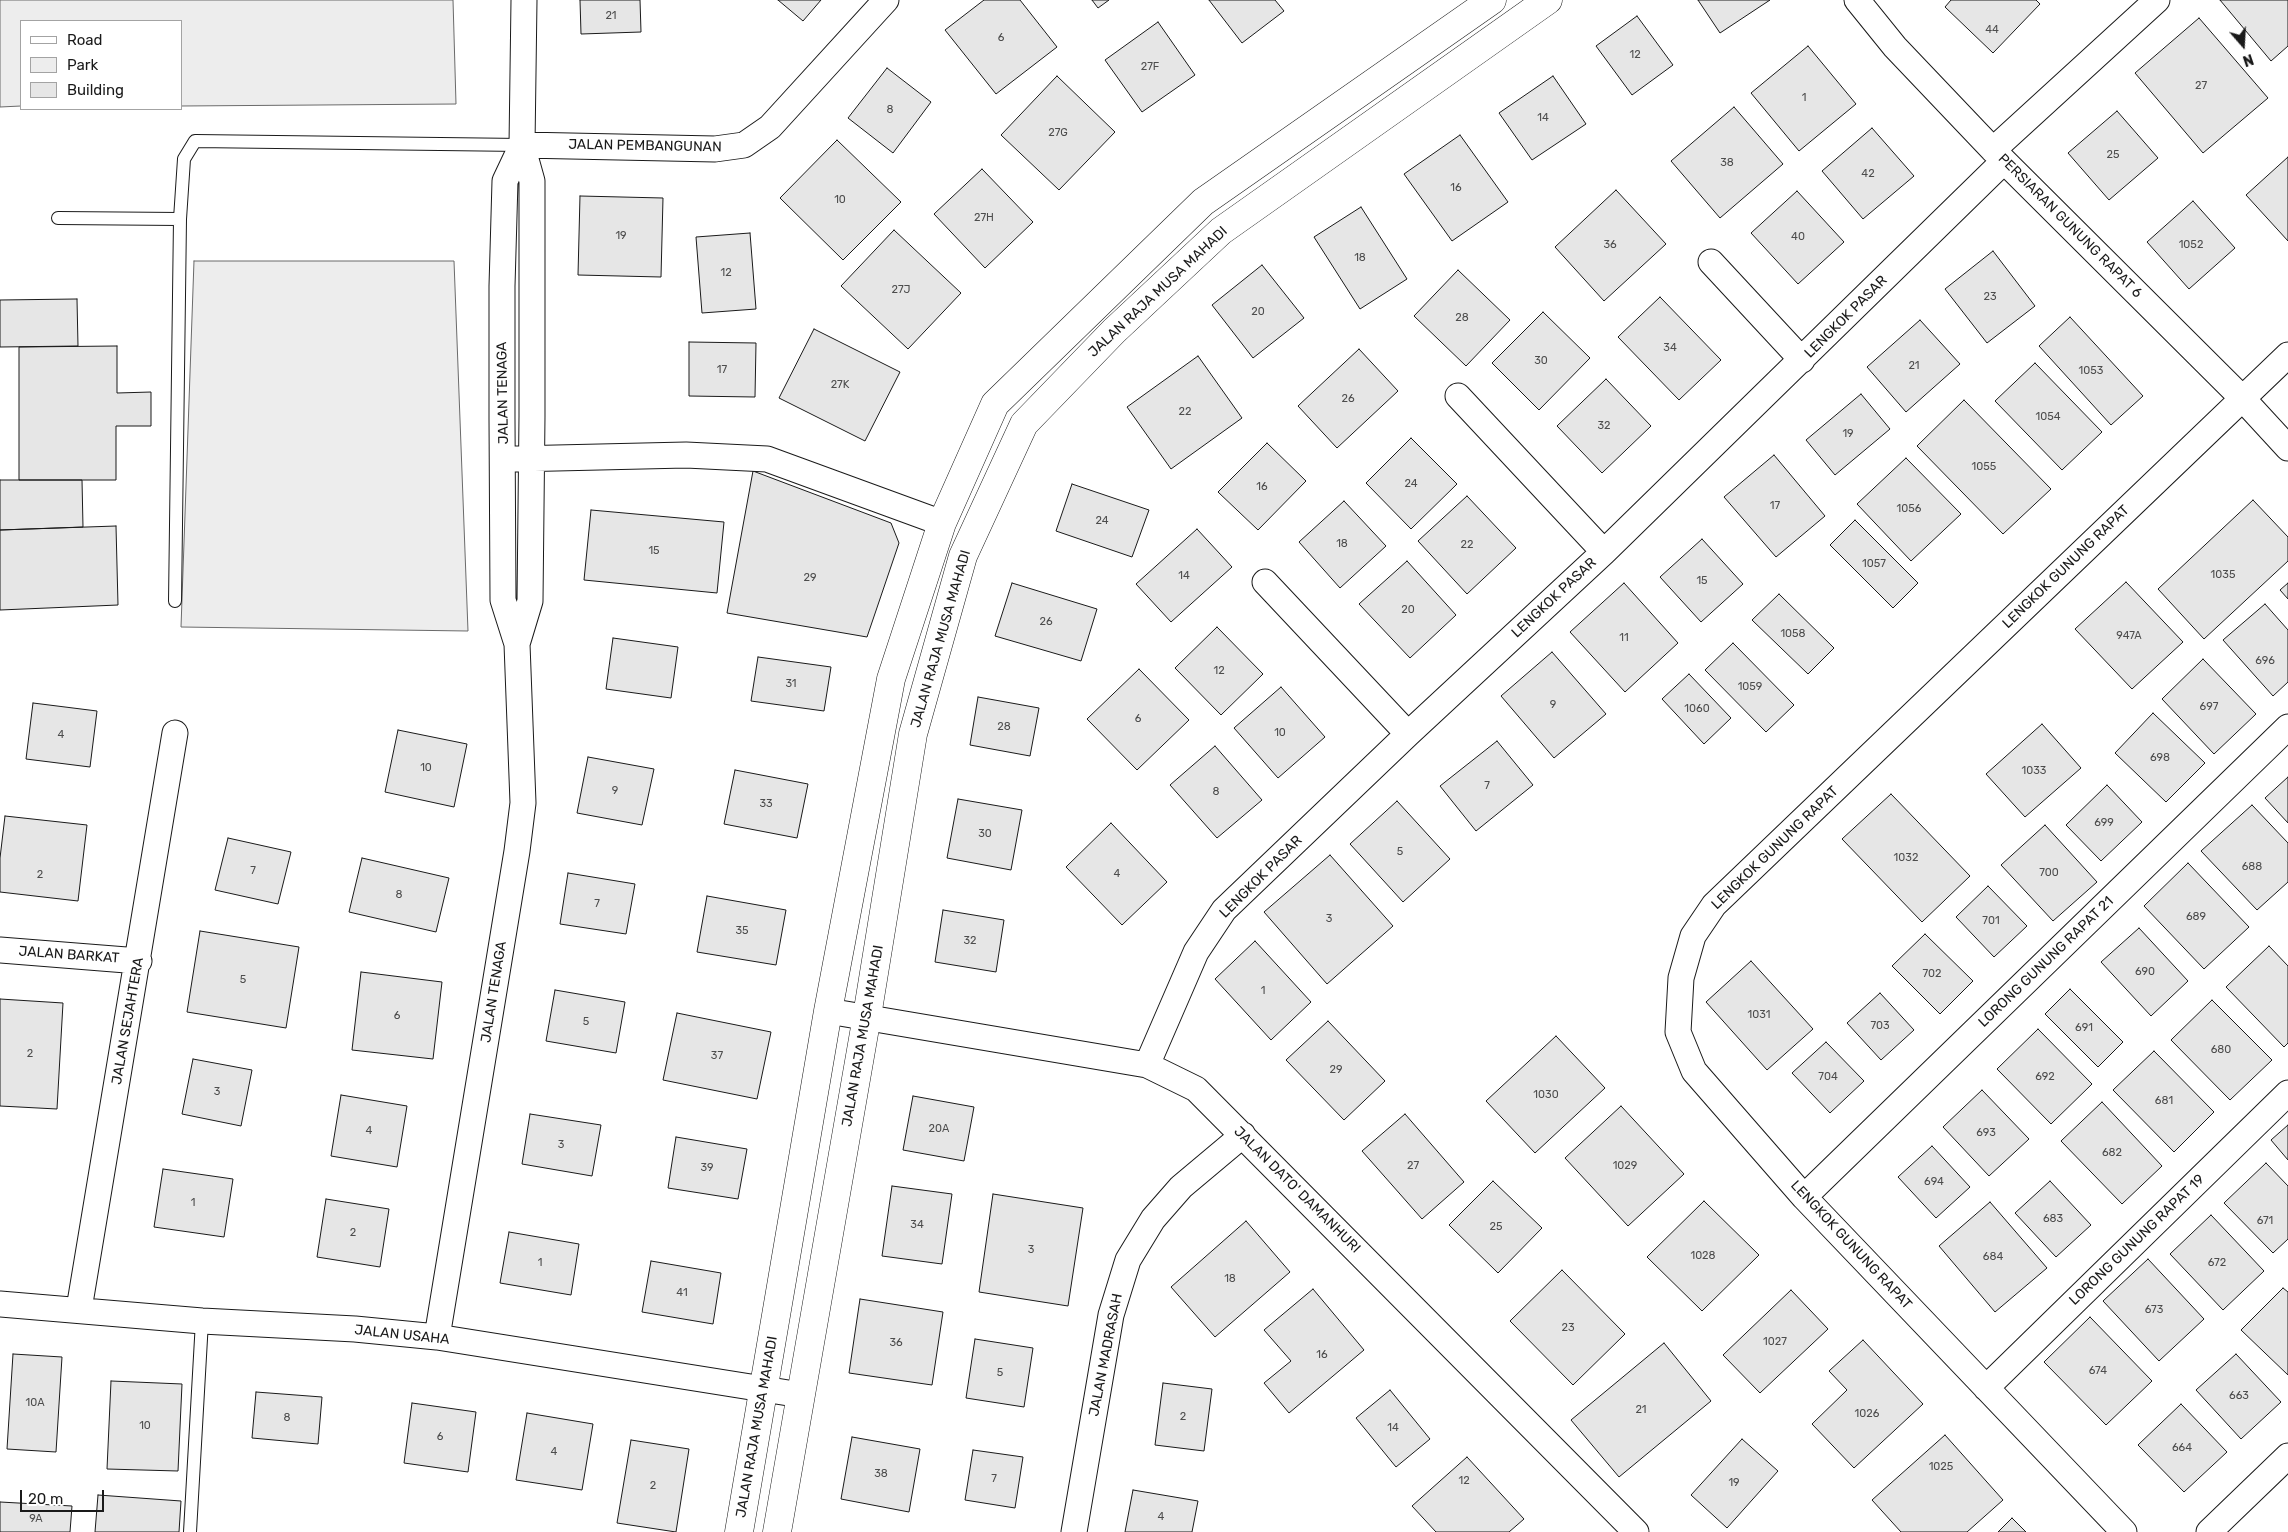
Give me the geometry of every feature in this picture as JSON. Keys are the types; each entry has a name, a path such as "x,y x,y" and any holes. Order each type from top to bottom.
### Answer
{"main road":[{"name":"JALAN RAJA MUSA MAHADI","path":"739,1532 828,1011 891,679 942,523 995,404 1203,202 1492,0"},
{"name":"JALAN RAJA MUSA MAHADI","path":"777,1532 867,1016 913,734 963,556 1024,424 1114,331 1221,231 1548,0"}],"street":[{"name":"JALAN TENAGA","path":"517,644 530,601 532,181 522,145 524,0"},
{"name":"JALAN PEMBANGUNAN","path":"522,145 715,150 744,145 770,127 886,0"},
{"name":"PERSIARAN GUNUNG RAPAT 6","path":"1857,0 1895,48 2242,398 2288,448"},
{"name":"LENGKOK PASAR","path":"1147,1065 1196,952 1224,910 1408,734 1604,552 1802,360 1999,155 2158,0"},
{"name":"JALAN TENAGA","path":"438,1337 517,851 523,803 517,644 503,600 504,460 502,351 502,286 506,181 522,145"},
{"path":"1711,262 1802,360"},
{"path":"502,286 530,287"},
{"path":"502,351 531,351"},
{"name":"LENGKOK GUNUNG RAPAT","path":"2124,1532 1804,1197 1694,1071 1678,1032 1681,978 1693,936 1714,905 2288,355"},
{"path":"1458,396 1604,552"},
{"path":"504,460 686,455 768,459 942,523"},
{"path":"504,536 530,536"},
{"path":"1266,582 1408,734"},
{"name":"LORONG GUNUNG RAPAT 21","path":"1804,1197 2288,727"},
{"name":"JALAN SEJAHTERA","path":"79,1309 139,960 175,733"},
{"name":"JALAN BARKAT","path":"0,950 139,960"},
{"name":"JALAN DATO' DAMANHURI","path":"828,1011 867,1016 1147,1065 1196,1089 1636,1532"},
{"name":"LORONG GUNUNG RAPAT 19","path":"1986,1388 2288,1093"},
{"name":"JALAN MADRASAH","path":"1074,1532 1112,1315 1128,1260 1153,1219 1181,1187 1243,1135"},
{"name":"JALAN USAHA","path":"0,1304 79,1309 202,1321 355,1329 438,1337 801,1395"},
{"path":"2209,1532 2288,1456"}],"lane":[{"path":"175,601 180,219 184,159 195,141 522,145"},
{"path":"58,218 180,219"},
{"path":"190,1532 202,1321"}],"green space":[{"path":"0,0 453,0 456,104 182,106 182,20 20,20 20,106 0,107"},
{"path":"194,261 454,261 468,631 181,627"}],"building":[{"path":"580,0 640,0 641,32 581,34"},
{"path":"778,0 821,0 803,21"},
{"path":"984,0 1020,0 1057,47 996,94 945,30"},
{"path":"1092,0 1109,0 1098,8"},
{"path":"1209,0 1275,0 1284,11 1242,43"},
{"path":"1698,0 1770,0 1720,33"},
{"path":"1951,0 2036,0 2040,4 1993,53 1945,7"},
{"path":"2220,0 2288,0 2288,46 2271,61"},
{"path":"1637,16 1673,65 1632,95 1596,46"},
{"path":"2199,18 2268,98 2203,153 2135,73"},
{"path":"1158,22 1195,75 1142,112 1105,60"},
{"path":"1808,46 1856,104 1799,151 1751,93"},
{"path":"887,68 931,102 893,153 848,118"},
{"path":"1057,76 1115,132 1059,190 1001,135"},
{"path":"1553,76 1586,124 1532,160 1499,113"},
{"path":"1734,107 1783,164 1720,218 1671,161"},
{"path":"2117,111 2158,158 2109,200 2068,153"},
{"path":"1872,128 1914,176 1863,219 1822,171"},
{"path":"1460,135 1508,202 1452,241 1404,174"},
{"path":"837,140 901,202 843,260 780,198"},
{"path":"2288,157 2288,241 2246,195"},
{"path":"982,169 1033,222 985,268 934,214"},
{"path":"1616,190 1666,244 1604,301 1555,247"},
{"path":"1797,191 1844,242 1798,284 1751,233"},
{"path":"580,196 663,198 661,277 578,275"},
{"path":"2193,201 2235,248 2189,289 2147,242"},
{"path":"1361,207 1407,279 1360,309 1314,237"},
{"path":"894,230 961,293 908,349 841,286"},
{"path":"750,233 756,309 702,313 696,237"},
{"path":"1993,251 2035,306 1987,343 1945,289"},
{"path":"1262,265 1304,318 1253,358 1212,305"},
{"path":"1458,270 1510,320 1466,366 1414,316"},
{"path":"1660,297 1721,360 1679,400 1618,337"},
{"path":"77,299 78,346 0,347 0,300"},
{"path":"1543,312 1590,358 1539,410 1492,363"},
{"path":"2070,317 2143,396 2111,425 2039,346"},
{"path":"1920,320 1960,364 1906,412 1867,367"},
{"path":"814,329 900,372 865,441 779,398"},
{"path":"689,342 756,343 755,397 689,396"},
{"path":"117,346 117,393 151,392 151,426 116,426 116,480 19,480 19,347"},
{"path":"1359,349 1398,391 1337,448 1298,406"},
{"path":"1198,356 1242,418 1171,469 1127,407"},
{"path":"2035,363 2102,432 2062,470 1995,401"},
{"path":"1606,379 1651,426 1602,473 1557,426"},
{"path":"1861,394 1890,429 1835,475 1806,440"},
{"path":"1964,400 2051,489 2003,534 1917,446"},
{"path":"1411,438 1457,484 1411,529 1366,483"},
{"path":"1267,443 1306,481 1258,530 1218,492"},
{"path":"1774,455 1825,516 1776,557 1724,497"},
{"path":"1906,458 1961,514 1911,561 1857,504"},
{"path":"753,471 891,523 899,543 867,637 727,613"},
{"path":"0,480 82,480 83,527 0,530"},
{"path":"1072,484 1149,510 1132,557 1056,531"},
{"path":"1467,496 1516,548 1467,594 1418,541"},
{"path":"2253,500 2288,537 2288,561 2204,639 2158,589"},
{"path":"1344,501 1386,546 1340,588 1299,542"},
{"path":"591,510 724,522 717,593 584,580"},
{"path":"1855,520 1918,583 1893,608 1830,545"},
{"path":"116,526 118,605 0,610 0,530"},
{"path":"1197,529 1232,567 1171,622 1136,584"},
{"path":"1702,539 1743,584 1701,622 1660,577"},
{"path":"1407,561 1456,615 1410,658 1359,604"},
{"path":"2126,582 2183,642 2132,689 2075,629"},
{"path":"1012,583 1097,609 1081,661 995,636"},
{"path":"1624,583 1678,643 1625,692 1570,632"},
{"path":"2288,583 2288,599 2280,590"},
{"path":"1779,594 1834,648 1808,674 1752,620"},
{"path":"2265,604 2288,630 2288,682 2273,696 2223,640"},
{"path":"1217,627 1263,674 1221,715 1175,668"},
{"path":"613,638 678,647 671,698 606,689"},
{"path":"1733,643 1794,705 1766,732 1705,670"},
{"path":"1552,652 1606,714 1554,758 1501,696"},
{"path":"758,657 831,667 824,711 751,701"},
{"path":"2203,659 2256,714 2214,754 2162,699"},
{"path":"1139,669 1189,720 1137,770 1087,719"},
{"path":"1689,674 1731,718 1704,744 1662,699"},
{"path":"1281,687 1325,737 1278,778 1234,728"},
{"path":"978,697 1039,708 1030,756 970,745"},
{"path":"33,703 97,711 90,767 26,759"},
{"path":"2153,713 2205,763 2166,802 2115,753"},
{"path":"2042,724 2081,768 2025,817 1986,774"},
{"path":"398,730 467,744 454,807 385,792"},
{"path":"1497,741 1533,785 1476,831 1440,786"},
{"path":"1215,746 1262,800 1217,838 1170,785"},
{"path":"588,757 654,769 642,825 577,813"},
{"path":"735,770 808,784 797,838 724,824"},
{"path":"2288,777 2288,823 2265,798"},
{"path":"2107,785 2142,822 2101,861 2066,825"},
{"path":"1891,794 1970,876 1922,922 1842,839"},
{"path":"958,799 1022,810 1011,870 947,858"},
{"path":"1397,801 1450,859 1403,902 1350,844"},
{"path":"2252,805 2288,843 2288,882 2257,910 2201,851"},
{"path":"5,816 87,825 78,901 0,892 0,858"},
{"path":"1111,823 1167,882 1122,925 1066,867"},
{"path":"2045,825 2097,882 2053,921 2001,865"},
{"path":"228,838 291,852 278,904 215,890"},
{"path":"1330,855 1393,926 1327,984 1264,912"},
{"path":"362,858 449,878 436,932 349,912"},
{"path":"2188,863 2249,927 2204,969 2144,906"},
{"path":"568,873 635,884 626,934 560,924"},
{"path":"1988,886 2027,926 1994,957 1956,917"},
{"path":"707,896 786,910 776,965 697,952"},
{"path":"943,910 1004,920 996,972 935,962"},
{"path":"2139,928 2188,981 2151,1016 2101,962"},
{"path":"200,931 299,947 286,1028 187,1012"},
{"path":"1925,934 1973,981 1940,1014 1892,966"},
{"path":"1255,941 1311,1002 1271,1040 1215,979"},
{"path":"2269,946 2288,966 2288,1043 2284,1047 2226,987"},
{"path":"1751,961 1813,1029 1767,1070 1706,1002"},
{"path":"361,972 442,982 433,1059 352,1050"},
{"path":"2070,989 2123,1042 2098,1067 2045,1014"},
{"path":"555,990 625,1002 616,1053 546,1041"},
{"path":"1880,993 1914,1030 1881,1060 1847,1023"},
{"path":"0,999 63,1003 57,1109 0,1106"},
{"path":"2212,1000 2272,1060 2230,1100 2171,1040"},
{"path":"677,1013 771,1032 757,1099 663,1080"},
{"path":"1328,1021 1385,1081 1344,1120 1286,1060"},
{"path":"2038,1029 2092,1084 2051,1124 1997,1069"},
{"path":"1556,1036 1605,1088 1535,1153 1486,1101"},
{"path":"1826,1042 1864,1081 1830,1113 1792,1073"},
{"path":"2154,1051 2214,1112 2174,1152 2113,1090"},
{"path":"193,1059 252,1070 241,1126 182,1114"},
{"path":"1982,1090 2029,1139 1989,1176 1943,1127"},
{"path":"341,1095 407,1106 397,1167 331,1156"},
{"path":"913,1096 974,1107 964,1161 903,1150"},
{"path":"2102,1102 2162,1166 2122,1204 2061,1141"},
{"path":"1621,1106 1684,1174 1628,1226 1565,1158"},
{"path":"530,1114 601,1125 592,1176 522,1164"},
{"path":"1405,1114 1464,1182 1422,1219 1362,1151"},
{"path":"2288,1125 2288,1160 2271,1140"},
{"path":"676,1137 747,1149 738,1199 668,1188"},
{"path":"1932,1146 1970,1187 1936,1218 1898,1177"},
{"path":"2266,1163 2288,1186 2288,1239 2273,1253 2224,1203"},
{"path":"163,1169 233,1179 224,1237 154,1227"},
{"path":"1493,1181 1542,1228 1498,1273 1449,1225"},
{"path":"2050,1181 2091,1225 2056,1257 2015,1213"},
{"path":"892,1186 952,1194 942,1264 882,1256"},
{"path":"993,1194 1083,1208 1068,1306 979,1292"},
{"path":"326,1199 389,1209 380,1267 317,1257"},
{"path":"1704,1201 1759,1255 1702,1311 1647,1257"},
{"path":"1990,1202 2047,1268 1995,1312 1939,1246"},
{"path":"2211,1215 2264,1271 2223,1310 2170,1254"},
{"path":"1246,1221 1290,1272 1215,1337 1171,1287"},
{"path":"509,1232 579,1244 571,1295 500,1283"},
{"path":"2148,1259 2204,1319 2159,1361 2103,1301"},
{"path":"651,1261 721,1273 713,1324 642,1312"},
{"path":"1562,1270 1625,1334 1573,1385 1510,1321"},
{"path":"2283,1288 2288,1292 2288,1375 2241,1330"},
{"path":"1313,1289 1364,1350 1289,1413 1264,1383 1291,1361 1264,1330"},
{"path":"1791,1290 1828,1329 1760,1393 1723,1355"},
{"path":"860,1299 943,1312 932,1385 849,1373"},
{"path":"2090,1317 2152,1381 2106,1425 2044,1362"},
{"path":"975,1339 1033,1348 1024,1407 966,1398"},
{"path":"1863,1340 1923,1404 1854,1468 1812,1424 1847,1390 1829,1371"},
{"path":"1664,1343 1711,1401 1619,1477 1571,1420"},
{"path":"13,1354 62,1357 56,1452 7,1449"},
{"path":"2236,1354 2281,1402 2241,1439 2196,1390"},
{"path":"111,1381 182,1384 178,1471 107,1469"},
{"path":"1163,1383 1212,1389 1204,1451 1155,1445"},
{"path":"1390,1390 1430,1439 1396,1467 1356,1418"},
{"path":"256,1392 322,1397 318,1444 252,1438"},
{"path":"412,1403 476,1412 468,1472 404,1463"},
{"path":"2181,1404 2227,1452 2184,1492 2138,1445"},
{"path":"527,1413 593,1424 582,1490 516,1480"},
{"path":"1945,1435 2003,1500 1967,1532 1901,1532 1872,1500"},
{"path":"852,1437 920,1449 909,1512 841,1499"},
{"path":"1742,1439 1778,1471 1727,1528 1691,1495"},
{"path":"631,1440 689,1449 676,1532 617,1523"},
{"path":"973,1450 1023,1457 1015,1508 965,1500"},
{"path":"1467,1457 1524,1519 1509,1532 1436,1532 1412,1506"},
{"path":"1133,1490 1198,1501 1192,1532 1125,1532"},
{"path":"98,1495 181,1501 179,1532 95,1532"},
{"path":"0,1502 72,1506 70,1532 0,1532"},
{"path":"2012,1518 2026,1532 1998,1532"}]}
